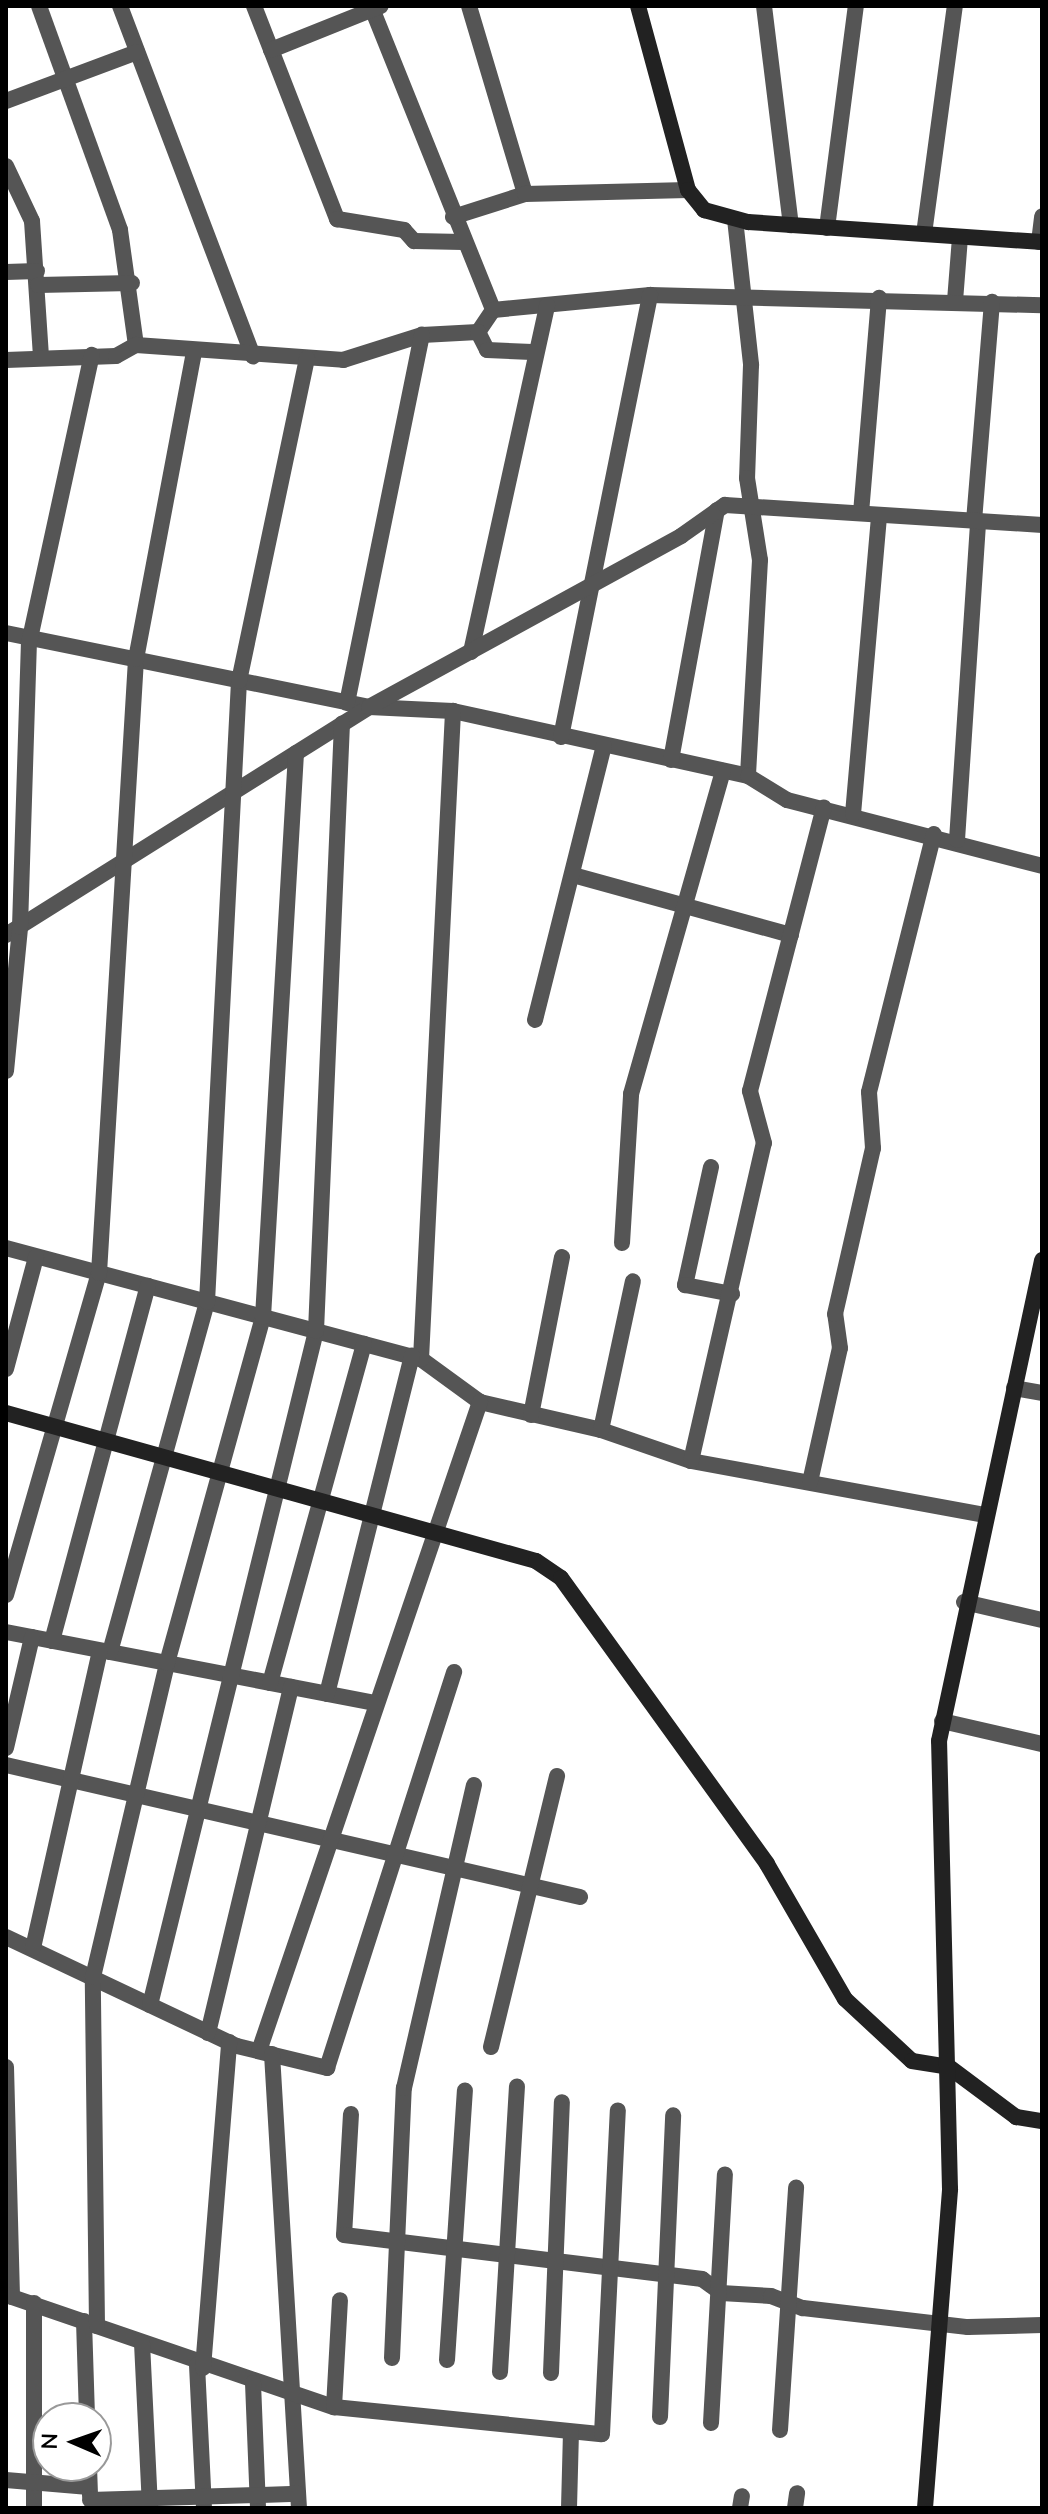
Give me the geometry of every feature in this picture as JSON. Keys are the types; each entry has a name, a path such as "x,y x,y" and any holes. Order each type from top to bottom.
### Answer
{"street":[{"path":"39,6 68,78 132,283 136,345"},
{"path":"120,6 253,357"},
{"path":"254,6 337,219 404,230 414,241 463,242"},
{"path":"469,6 525,194"},
{"path":"638,6 688,190 704,210 735,219 791,225 1040,242 1042,216"},
{"path":"764,6 791,225"},
{"path":"827,228 856,6"},
{"path":"924,234 955,6"},
{"path":"271,50 374,7 453,217 493,310"},
{"path":"6,101 137,52"},
{"path":"6,166 32,221 41,356"},
{"path":"453,217 525,194 688,190"},
{"path":"735,219 760,560 748,776"},
{"path":"955,301 960,237"},
{"path":"6,272 37,278 132,283"},
{"path":"493,310 650,295 879,298 1042,305"},
{"path":"561,737 650,295"},
{"path":"861,513 879,298"},
{"path":"957,840 992,302"},
{"path":"471,652 532,352 547,305"},
{"path":"478,332 493,310"},
{"path":"478,332 487,350 532,352"},
{"path":"6,360 41,356 116,356 136,345 253,357 343,360 422,335 478,332"},
{"path":"347,703 422,335"},
{"path":"6,1595 99,1273 129,859 136,659 194,351"},
{"path":"6,1071 30,638 92,355"},
{"path":"33,1948 71,1780 105,1652 165,1458 207,1302 236,791 239,681 307,358"},
{"path":"13,931 369,707 590,587 717,510 754,506 1042,525"},
{"path":"671,760 717,510"},
{"path":"853,814 879,515"},
{"path":"6,633 369,707 453,711 748,776 787,800 934,834 1042,866"},
{"path":"327,1694 416,1358 453,711"},
{"path":"150,2005 195,1809 316,1331 342,724"},
{"path":"535,1020 604,746"},
{"path":"88,2402 93,1977 167,1663 217,1472 263,1317 296,753"},
{"path":"622,1243 631,1094 723,771"},
{"path":"691,1461 732,1294 764,1143 750,1091 824,807"},
{"path":"810,1482 840,1348 835,1314 873,1148 869,1092 934,834"},
{"path":"573,875 791,935"},
{"path":"711,1167 685,1285 732,1294"},
{"path":"6,1248 416,1358 480,1402 601,1430 691,1461 984,1515"},
{"path":"6,1369 36,1257"},
{"path":"531,1415 562,1257"},
{"path":"925,2508 950,2189 944,2065 942,1721 964,1602 1037,1304 1042,1260"},
{"path":"601,1430 633,1281"},
{"path":"52,1641 148,1286"},
{"path":"270,1683 325,1503 364,1344"},
{"path":"1014,1388 1042,1393"},
{"path":"6,2480 90,2498 149,2502 299,2501 287,2393 266,2053 328,1840 480,1402"},
{"path":"6,1413 536,1561 561,1578 767,1864 845,1999 912,2061 944,2065 1016,2117 1042,2121"},
{"path":"964,1602 1042,1620"},
{"path":"6,1632 374,1703"},
{"path":"6,1748 32,1637"},
{"path":"6,1937 229,2042 327,2068 454,1672"},
{"path":"208,2033 291,1687"},
{"path":"942,1721 1042,1744"},
{"path":"6,1765 457,1873 580,1897"},
{"path":"491,2047 557,1776"},
{"path":"392,2358 404,2088 457,1873 474,1785"},
{"path":"204,2502 200,2366 229,2042"},
{"path":"6,2067 9,2296 91,2323 200,2366 334,2407 571,2433 602,2434 616,2270 618,2110"},
{"path":"500,2372 502,2254 517,2087"},
{"path":"447,2360 465,2091"},
{"path":"551,2373 560,2260 562,2102"},
{"path":"351,2114 344,2235 702,2279 721,2293 787,2302 938,2321 1042,2325"},
{"path":"660,2417 673,2115"},
{"path":"711,2423 721,2293 725,2174"},
{"path":"780,2430 796,2188"},
{"path":"334,2407 340,2300"},
{"path":"34,2303 34,2508"},
{"path":"142,2343 149,2502"},
{"path":"253,2383 258,2502"},
{"path":"569,2508 571,2433"}]}
